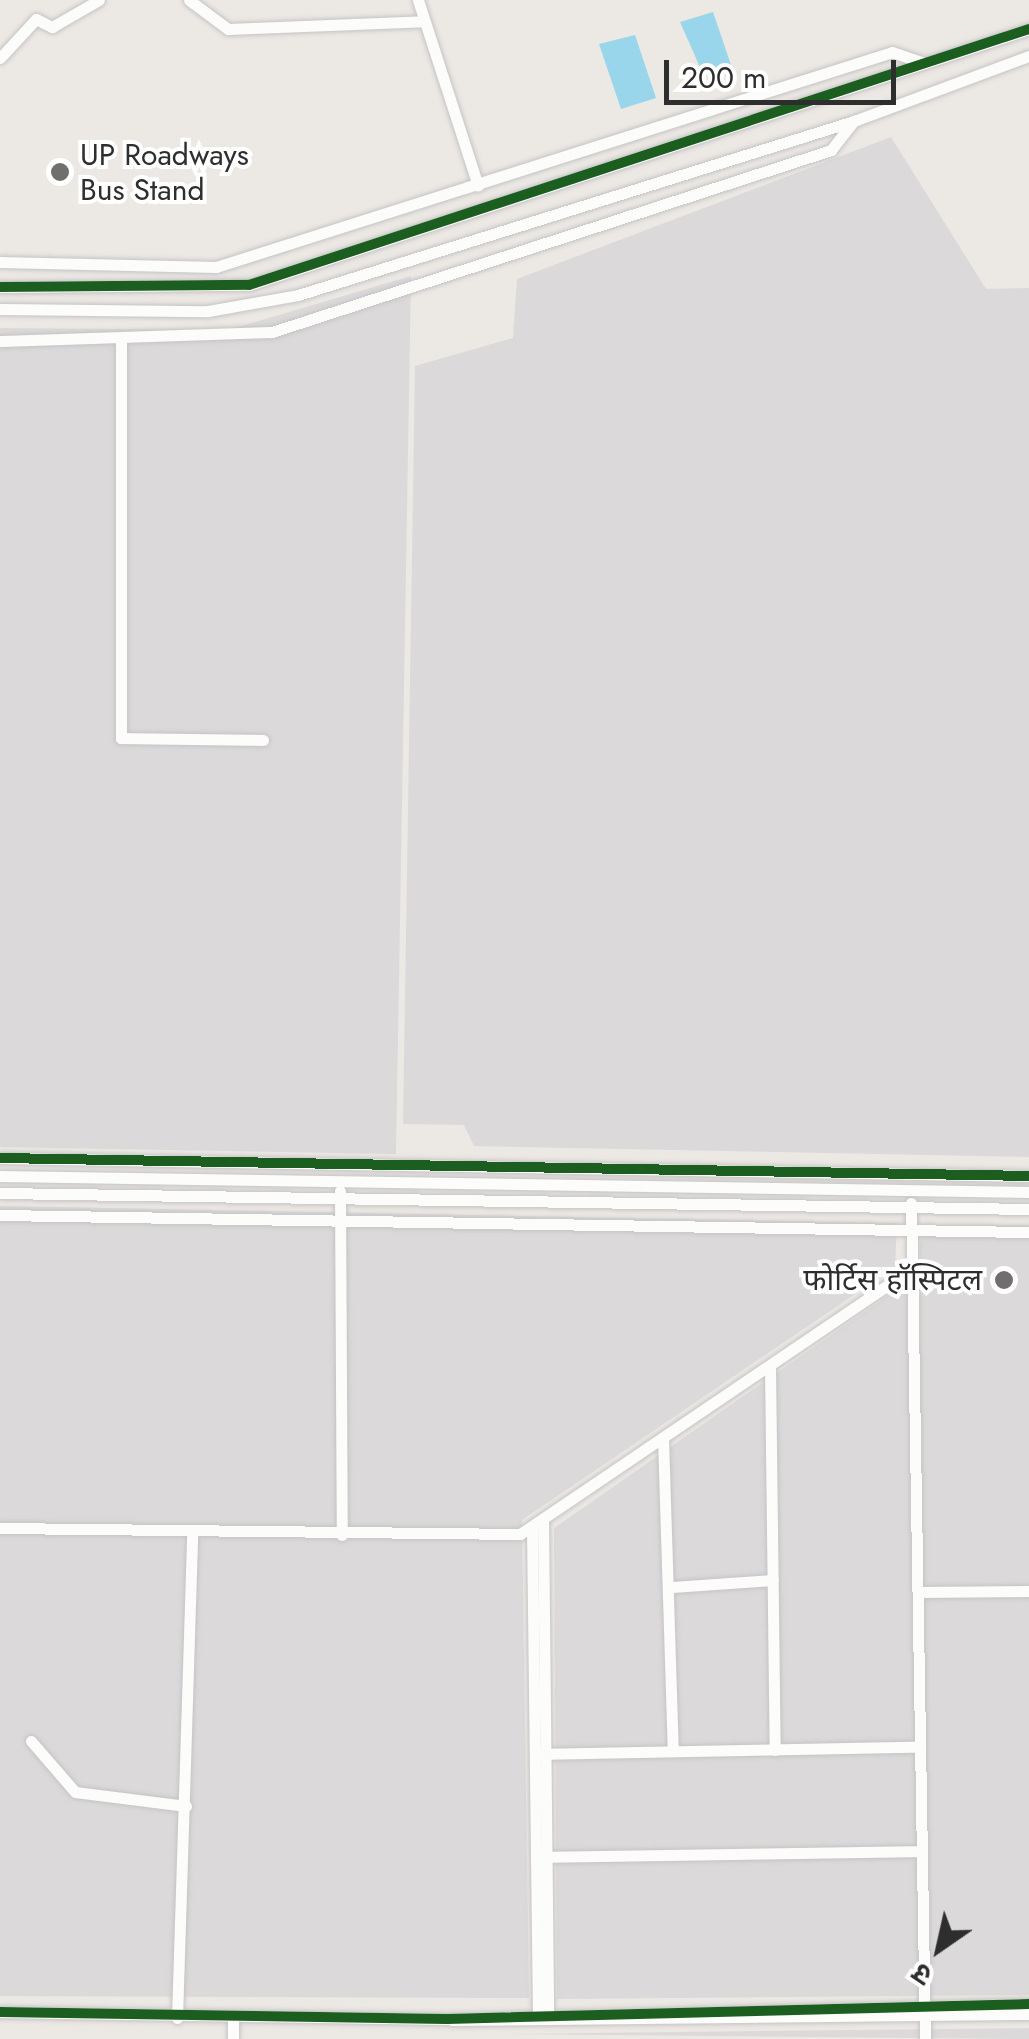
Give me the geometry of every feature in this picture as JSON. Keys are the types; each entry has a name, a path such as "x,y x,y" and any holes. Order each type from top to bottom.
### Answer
{"street":[{"path":"0,58 36,19 52,27 98,0"},
{"path":"188,0 228,28 424,21"},
{"path":"418,0 478,186"},
{"path":"0,287 249,284 1029,29"},
{"path":"0,262 216,267 892,52 924,63"},
{"path":"0,309 248,306 854,122 1029,56"},
{"path":"0,341 244,336 333,314 831,150 854,122"},
{"path":"121,340 121,738 263,740"},
{"path":"0,1158 1029,1176"},
{"path":"0,1176 1029,1192"},
{"path":"340,1182 342,1535"},
{"path":"911,1191 925,2039"},
{"path":"0,1193 1029,1209"},
{"path":"0,1215 1029,1232"},
{"path":"0,1528 192,1536 520,1534 912,1268"},
{"path":"770,1366 776,1750"},
{"path":"663,1438 672,1587 674,1752"},
{"path":"537,1523 544,2018"},
{"path":"177,2018 192,1536"},
{"path":"672,1587 773,1580"},
{"path":"918,1592 1029,1591"},
{"path":"31,1740 75,1792 186,1806"},
{"path":"540,1754 920,1747"},
{"path":"542,1857 922,1850"},
{"path":"924,2011 1029,2004"},
{"path":"0,2012 177,2018 448,2019 924,2011 1029,2014"},
{"path":"233,2018 233,2039"}],"shaded area":[{"path":"891,137 986,289 1029,288 1029,1157 474,1146 464,1125 403,1124 415,366 513,338 517,279"},
{"path":"411,276 396,1154 0,1147 0,328 228,330"},
{"path":"0,1206 897,1223 895,1267 522,1520 529,1998 0,1996"},
{"path":"921,1225 1029,1225 1029,1995 557,1999 554,1528 919,1274"},
{"path":"1029,2028 1029,2039 508,2034"}],"water":[{"path":"713,12 731,65 703,74 680,22"},
{"path":"635,35 656,98 621,109 599,44"}],"cycle path":[{"path":"0,287 249,285 1029,29"},
{"path":"0,1158 1029,1176"},
{"path":"0,2012 447,2019 1029,2004"}],"place":[{"name":"UP Roadways Bus Stand","path":"60,172"},
{"name":"फोर्टिस हॉस्पिटल","path":"1004,1280"}]}
